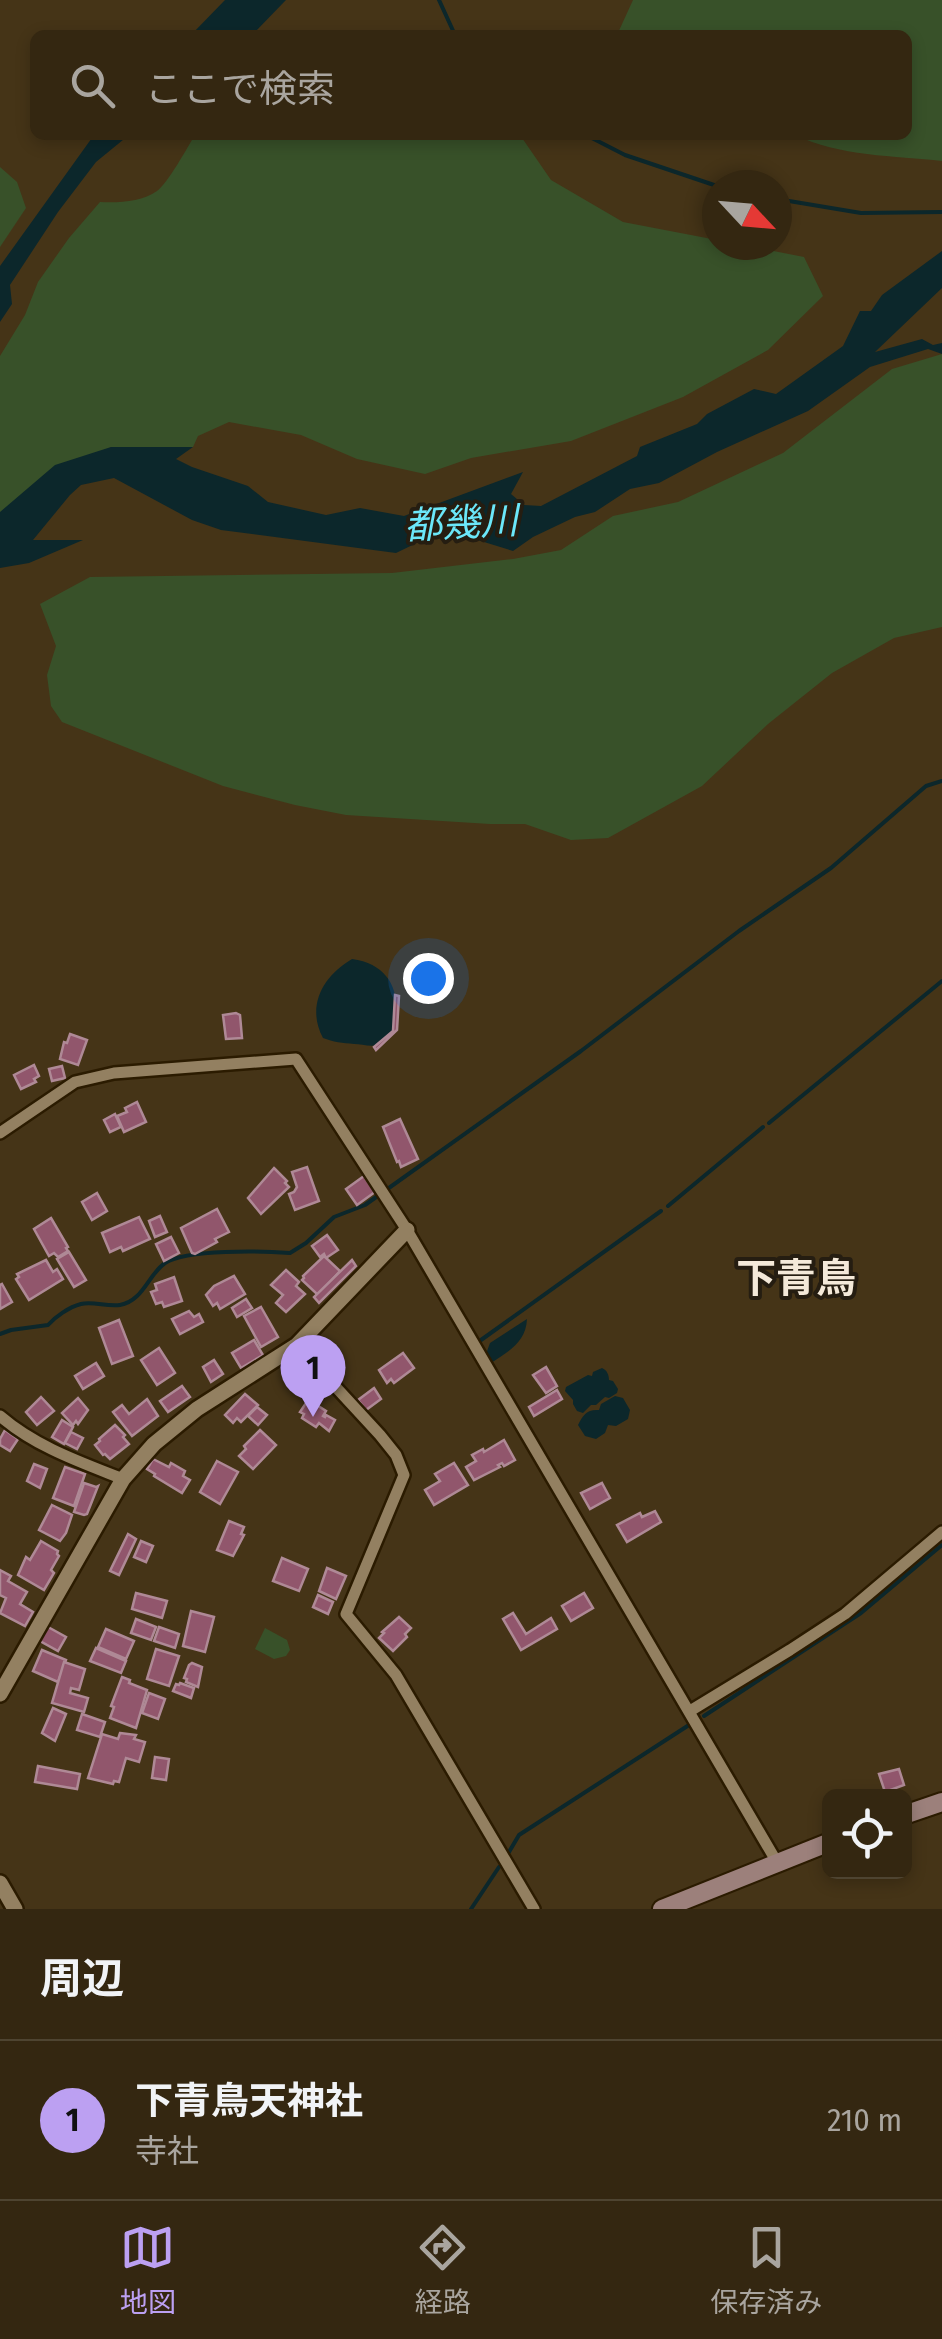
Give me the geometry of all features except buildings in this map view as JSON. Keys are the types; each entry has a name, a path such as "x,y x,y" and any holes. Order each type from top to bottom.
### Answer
{"main road":[{"path":"912,1812 942,1802"},
{"path":"662,1909 822,1845"}],"street":[{"path":"0,1134 75,1082 114,1073 296,1059 406,1230 778,1864"},
{"path":"0,1694 123,1479 154,1444 197,1409 298,1345 406,1230"},
{"path":"298,1345 380,1435 396,1455 404,1475 346,1614 396,1675 534,1909"},
{"path":"0,1416 32,1440 123,1479"},
{"path":"690,1711 845,1614 942,1532"},
{"path":"0,1883 16,1909"}],"green space":[{"path":"633,0 942,0 942,161 848,151 807,140 912,140 912,30 619,30"},
{"path":"192,140 523,140 551,180 623,222 702,237 702,260 804,257 823,296 768,350 683,397 571,441 471,458 425,474 357,459 301,435 229,422 198,436 193,447 111,447 0,515 0,356 25,315 38,282 100,202 137,200 161,187"},
{"path":"0,167 17,182 26,208 0,247"},
{"path":"942,354 942,627 894,638 832,673 768,724 702,786 608,838 571,840 525,824 346,815 295,805 223,786 62,722 51,706 47,675 56,646 40,604 90,577 392,573 561,550 613,516 678,502 783,453 892,369"},
{"path":"265,1628 287,1640 290,1650 286,1656 274,1659 255,1649"}],"water":[{"path":"225,0 286,0 257,30 196,30"},
{"path":"90,140 123,140 96,162 58,212 10,285 12,304 0,322 0,266"},
{"path":"942,251 942,288 875,352 922,339 933,345 942,343 942,354 928,349 870,367 808,411 659,483 630,489 595,512 575,517 513,551 471,538 427,538 396,553 221,530 192,520 114,478 81,485 33,540 83,540 29,563 0,568 0,512 55,465 111,447 193,447 176,459 248,486 268,502 326,515 360,508 404,516 523,472 511,494 524,505 541,506 637,456 640,447 697,424 707,414 754,389 776,394 843,346 860,311 871,311 882,295"},
{"path":"352,959 383,972 396,999 393,1033 377,1045 323,1038 318,1026 320,993 333,974"},
{"path":"527,1319 520,1340 491,1363 486,1354 490,1343"},
{"path":"602,1368 617,1393 583,1413 577,1411 566,1387"},
{"path":"615,1396 623,1398 630,1410 628,1419 616,1426 608,1425 596,1439 585,1436 578,1425 584,1416 599,1410 601,1404"}],"waterway":[{"name":"都幾川","path":"439,0 453,30"},
{"name":"都幾川","path":"596,140 625,155 702,181"},
{"name":"都幾川","path":"792,202 861,213 942,212"},
{"path":"0,1334 48,1325 81,1304 128,1303 159,1268 176,1258 225,1252 290,1253 334,1217 365,1205 581,1051 739,931 831,868 926,786 942,781"},
{"path":"769,1123 942,981"},
{"path":"668,1206 763,1127"},
{"path":"481,1340 661,1211"},
{"path":"704,1716 861,1613 942,1545"},
{"path":"509,1852 519,1835 689,1725"},
{"path":"471,1909 499,1867"}],"place":[{"name":"下青鳥天神社","path":"313,1417"}],"district":[{"name":"下青鳥","path":"796,1278"}]}
